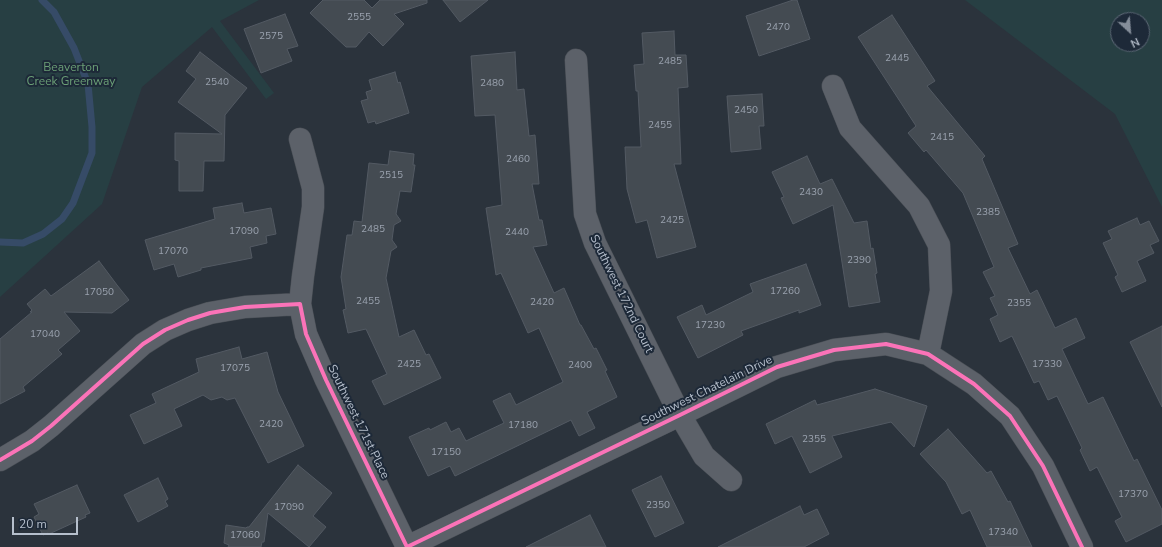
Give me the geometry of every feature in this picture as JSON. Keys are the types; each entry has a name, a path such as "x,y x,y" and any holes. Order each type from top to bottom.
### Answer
{"street":[{"name":"Southwest 172nd Court","path":"576,60 585,214 595,243 680,415 704,456 731,480"},
{"path":"832,86 850,128 919,206 939,245 941,291 928,354"},
{"name":"Southwest 171st Place","path":"300,139 310,174 313,194 313,206 300,304 306,334 326,380 407,547"},
{"path":"0,460 32,441 51,426 143,344 165,330 188,320 245,307 300,304"},
{"name":"Southwest Chatelain Drive","path":"407,547 776,367 834,350 886,344 928,354 974,384 1010,416 1043,466 1082,547"}],"green space":[{"name":"Beaverton Creek Greenway","path":"0,0 259,0 220,21 274,93 266,99 212,27 142,87 102,204 0,297"},
{"path":"965,0 1162,0 1162,207 1115,114"}],"building":[{"path":"323,0 364,0 372,8 380,0 427,0 427,3 394,14 404,24 383,46 369,32 356,47 346,47 310,13"},
{"path":"443,0 488,0 460,22"},
{"path":"797,0 810,39 759,56 746,16"},
{"path":"285,14 298,46 287,49 292,61 261,73 244,29"},
{"path":"892,15 935,81 927,86 985,156 982,159 1018,244 1008,248 1030,294 1037,290 1055,328 1076,318 1085,338 1062,349 1088,404 1103,397 1134,461 1137,459 1162,510 1162,524 1126,542 1115,521 1122,517 1097,467 1090,471 1080,450 1082,448 1057,396 1048,400 1039,381 1034,383 1012,336 1000,342 990,319 998,315 990,298 995,296 983,272 994,267 963,193 926,150 924,152 908,133 916,126 858,37"},
{"path":"674,31 675,55 686,55 688,87 678,88 681,164 674,164 696,247 657,258 647,220 636,223 627,189 625,147 641,147 638,91 636,91 634,65 644,64 642,33"},
{"path":"200,52 247,88 225,115 224,161 204,161 203,191 179,191 179,161 175,160 175,133 222,134 178,102 196,79 186,71"},
{"path":"515,52 517,90 524,89 529,136 535,135 539,184 532,184 539,220 542,220 547,245 533,247 554,293 564,288 580,325 594,349 596,348 607,370 605,371 617,397 587,412 595,428 579,436 571,420 455,476 450,466 428,476 409,437 429,428 430,430 446,422 451,432 459,428 466,441 504,423 493,401 510,393 516,405 563,382 539,328 528,333 501,273 496,275 486,208 502,205 495,115 475,116 471,56"},
{"path":"395,72 398,83 400,82 409,113 376,124 375,121 368,123 361,101 368,99 366,92 372,90 369,80"},
{"path":"762,94 764,126 759,126 761,149 731,152 727,96"},
{"path":"390,151 414,154 413,165 415,165 411,192 400,191 396,214 401,221 394,225 392,240 397,247 391,251 386,278 399,337 414,330 426,355 429,354 441,378 384,405 372,381 387,374 366,329 348,333 343,310 346,309 341,277 347,235 352,235 354,221 362,222 369,163 388,165"},
{"path":"807,156 820,184 832,179 854,223 867,221 871,249 873,248 877,273 875,274 880,302 849,307 833,205 793,224 781,198 784,197 772,172"},
{"path":"242,203 244,213 271,208 276,234 266,236 267,243 250,247 252,258 201,268 201,270 178,277 174,264 154,270 145,240 215,219 213,208"},
{"path":"1137,218 1140,225 1149,221 1159,241 1150,245 1154,253 1137,261 1146,281 1122,292 1115,277 1118,275 1103,243 1112,239 1108,231"},
{"path":"99,261 129,300 112,313 64,312 80,331 58,350 62,354 23,387 25,391 0,404 0,339 32,312 30,312 32,310 27,304 45,289 51,296"},
{"path":"806,264 821,305 799,313 799,310 741,331 743,335 698,358 677,317 702,305 706,315 753,292 750,284"},
{"path":"1162,326 1162,407 1130,342"},
{"path":"239,347 242,359 267,352 278,392 304,446 268,463 235,398 227,400 222,397 211,400 203,395 174,409 182,426 144,444 130,415 156,403 152,394 199,372 196,359"},
{"path":"875,389 927,406 914,447 891,422 832,436 842,457 810,473 792,436 775,444 766,424 815,400 817,405"},
{"path":"948,429 987,473 991,471 1008,502 1010,501 1032,547 987,547 970,510 962,514 946,482 920,454"},
{"path":"298,465 332,493 313,516 326,527 309,547 268,513 264,542 262,542 261,547 228,547 229,545 224,543 226,525 246,528 249,527"},
{"path":"661,476 684,523 655,537 632,490"},
{"path":"158,478 168,499 165,501 168,506 138,522 124,495"},
{"path":"77,485 90,513 85,515 86,517 49,534 43,535 34,517 39,514 34,504"},
{"path":"800,506 804,515 817,509 829,534 804,547 718,547"},
{"path":"590,515 606,547 526,547"}],"waterway":[{"path":"0,242 23,243 43,234 62,219 73,203 92,153 92,127 88,84 74,48 54,12 42,0"}],"cycle path":[{"path":"0,460 32,441 51,426 143,344 165,330 188,320 210,313 245,307 300,304 306,334 326,380 407,547 777,367 834,350 886,344 928,354 974,384 1010,416 1043,466 1082,547"}]}
